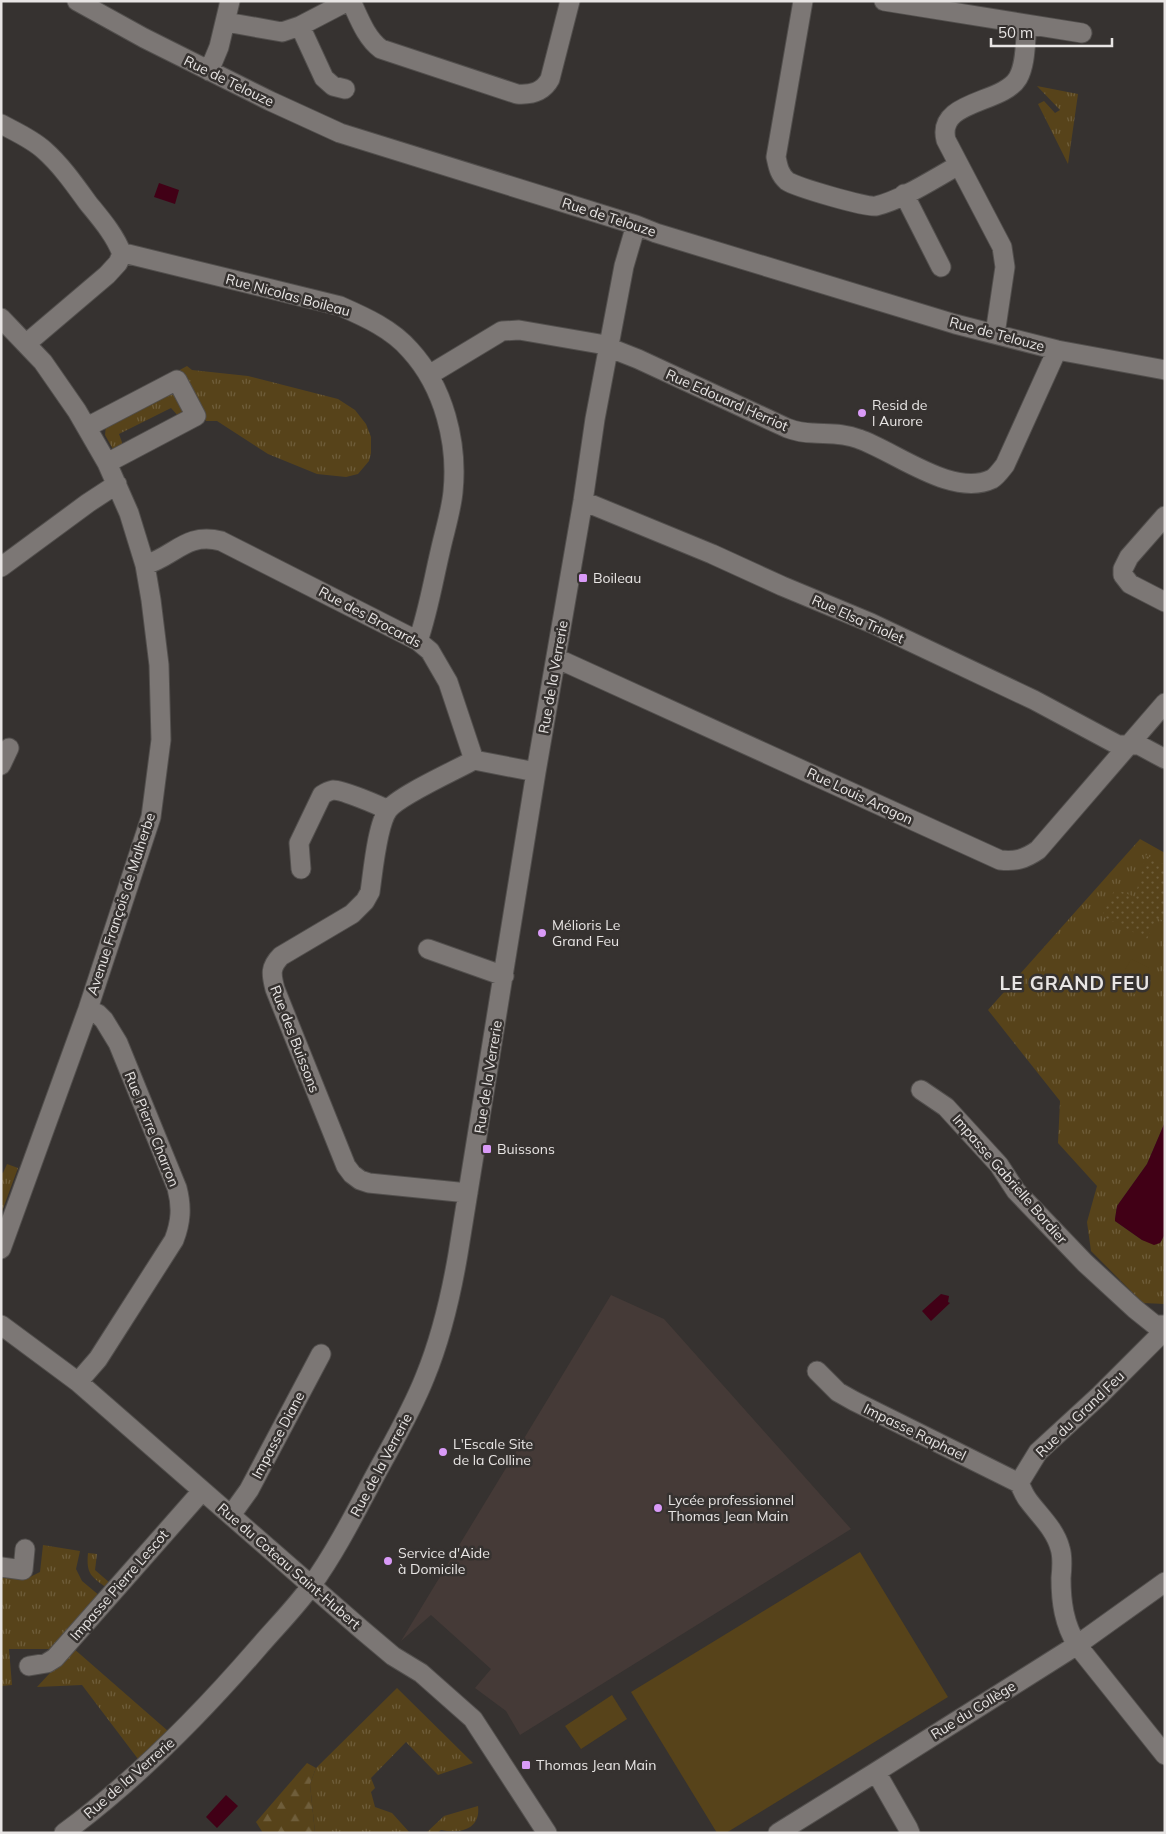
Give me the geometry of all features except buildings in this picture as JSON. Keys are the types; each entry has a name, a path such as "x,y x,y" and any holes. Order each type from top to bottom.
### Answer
{"street":[{"name":"Rue de Telouze","path":"77,1 209,71 340,133 954,324 1057,350 1165,370"},
{"path":"209,71 219,47 230,1"},
{"path":"226,22 276,31 289,30 350,1 368,35 374,44 381,49 517,94 524,94 539,91 546,86 550,79 570,1"},
{"path":"802,1 776,157 782,175 794,185 874,206 904,194 959,165"},
{"path":"884,1 1082,33"},
{"path":"996,334 1005,258 1002,247 946,140 944,131 946,123 955,113 1010,87 1018,79 1022,69 1027,25"},
{"path":"300,26 324,78 333,86 345,90"},
{"path":"1,124 28,138 44,150 111,232 122,254 118,263 107,275 26,343"},
{"path":"904,194 941,267"},
{"name":"Rue de la Verrerie","path":"64,1833 99,1807 165,1747 230,1680 312,1585 340,1541 400,1431 424,1379 452,1284 536,772 583,501 595,419 624,266 636,225"},
{"name":"Rue Nicolas Boileau","path":"122,254 340,306 364,316 388,330 410,349 429,375 448,424 452,447 453,493 425,620 418,641"},
{"name":"Avenue François de Malherbe","path":"1,318 26,343 61,386 107,463 129,513 145,565 151,600 159,665 161,740 151,816 88,1009 1,1249"},
{"name":"Rue Edouard Herriot","path":"429,375 496,335 511,330 594,342 787,428 812,434 842,434 860,439 946,480 977,484 993,478 1005,465 1057,350"},
{"path":"87,428 177,380 196,416 107,463"},
{"path":"1,567 88,502 117,484"},
{"name":"Rue Elsa Triolet","path":"583,501 712,554 870,624 1034,700 1118,745 1139,745 1165,759"},
{"path":"1165,516 1129,557 1123,569 1123,575 1130,584 1165,602"},
{"name":"Rue des Brocards","path":"145,565 154,562 190,541 211,538 221,541 418,641 430,651 448,682 474,760"},
{"name":"Rue Louis Aragon","path":"556,658 1000,860 1010,862 1028,857 1038,850 1165,703"},
{"path":"301,869 299,843 322,795 327,792 338,791 388,810 401,799 474,760 536,772"},
{"name":"Rue des Buissons","path":"388,810 381,825 370,892 365,901 352,914 274,962 273,982 346,1166 352,1174 360,1180 369,1183 468,1193"},
{"path":"428,949 504,976"},
{"name":"Rue Pierre Charron","path":"78,1382 98,1359 174,1240 181,1214 177,1188 118,1043 104,1020 98,1014 88,1009"},
{"name":"Impasse Gabrielle Bordier","path":"921,1090 946,1107 999,1165 1016,1191 1085,1263 1155,1325 1165,1325"},
{"name":"Rue du Coteau Saint-Hubert","path":"1,1325 78,1382 393,1656 421,1673 473,1719 547,1833"},
{"name":"Rue du Grand Feu","path":"1019,1483 1038,1452 1100,1395 1165,1330"},
{"name":"Impasse Diane","path":"230,1515 249,1490 321,1354"},
{"name":"Impasse Raphael","path":"817,1371 838,1392 854,1401 1019,1483"},
{"path":"1019,1483 1027,1499 1043,1517 1060,1545 1062,1554 1061,1593 1064,1616 1069,1633 1165,1755"},
{"name":"Impasse Pierre Lescot","path":"30,1666 47,1663 56,1658 202,1491"},
{"path":"1,1567 22,1570 25,1549"},
{"name":"Rue du Collège","path":"778,1833 1076,1644 1165,1582"},
{"path":"876,1772 910,1833"}],"shaded area":[{"path":"159,183 179,190 175,204 154,197"},
{"path":"1165,1122 1165,1234 1160,1243 1154,1245 1142,1240 1115,1221 1115,1219 1117,1206 1147,1164"},
{"path":"941,1294 949,1296 948,1302 950,1303 931,1321 922,1311"},
{"name":"Lycée professionnel Thomas Jean Main","path":"611,1295 664,1319 851,1529 520,1735 506,1711 475,1688 491,1669 431,1615 401,1641"},
{"path":"226,1795 238,1806 217,1828 206,1817"}],"green space":[{"path":"1037,86 1078,94 1068,164 1038,104 1044,101 1055,113 1060,110"},
{"path":"187,366 192,370 248,376 338,399 355,410 366,424 371,437 369,461 358,474 346,477 317,474 268,454 217,421 206,421 176,372"},
{"path":"172,388 189,412 180,418 171,408 119,434 123,445 114,451 105,435 106,425"},
{"path":"1140,839 1165,853 1165,1122 1147,1164 1117,1206 1115,1221 1142,1240 1160,1243 1165,1234 1165,1304 1143,1303 1091,1251 1087,1222 1097,1186 1058,1143 1060,1101 988,1010"},
{"path":"1146,855 1165,865 1165,922 1158,918 1147,939 1102,916 1115,889 1135,897"},
{"path":"1131,959 1149,968 1135,994 1117,985"},
{"path":"7,1164 18,1168 1,1214 1,1172 3,1173"},
{"path":"43,1545 80,1551 76,1569 82,1581 100,1596 54,1649 9,1649 12,1685 1,1686 1,1576 26,1579 40,1572"},
{"path":"860,1552 948,1697 726,1833 717,1833 631,1692"},
{"path":"88,1553 97,1554 95,1570 110,1583 107,1588 91,1574 88,1566"},
{"path":"73,1648 168,1731 138,1759 82,1685 37,1687"},
{"path":"397,1688 473,1763 438,1775 406,1742 371,1778 375,1788 371,1792 375,1807 392,1813 410,1833 315,1833 310,1784 316,1768"},
{"path":"612,1695 627,1719 581,1749 565,1726"},
{"path":"307,1763 316,1768 310,1784 315,1833 263,1833 256,1822"},
{"path":"478,1806 476,1820 467,1829 455,1831 441,1830 437,1833 426,1833 444,1816"}],"place":[{"name":"Resid de l Aurore","path":"862,413"},
{"name":"Boileau","path":"583,578"},
{"name":"Mélioris Le Grand Feu","path":"542,933"},
{"name":"Buissons","path":"487,1149"},
{"name":"L'Escale Site de la Colline","path":"443,1452"},
{"name":"Lycée professionnel Thomas Jean Main","path":"658,1508"},
{"name":"Service d'Aide à Domicile","path":"388,1561"},
{"name":"Thomas Jean Main","path":"526,1765"}],"district":[{"name":"LE GRAND FEU","path":"1075,983"}]}
